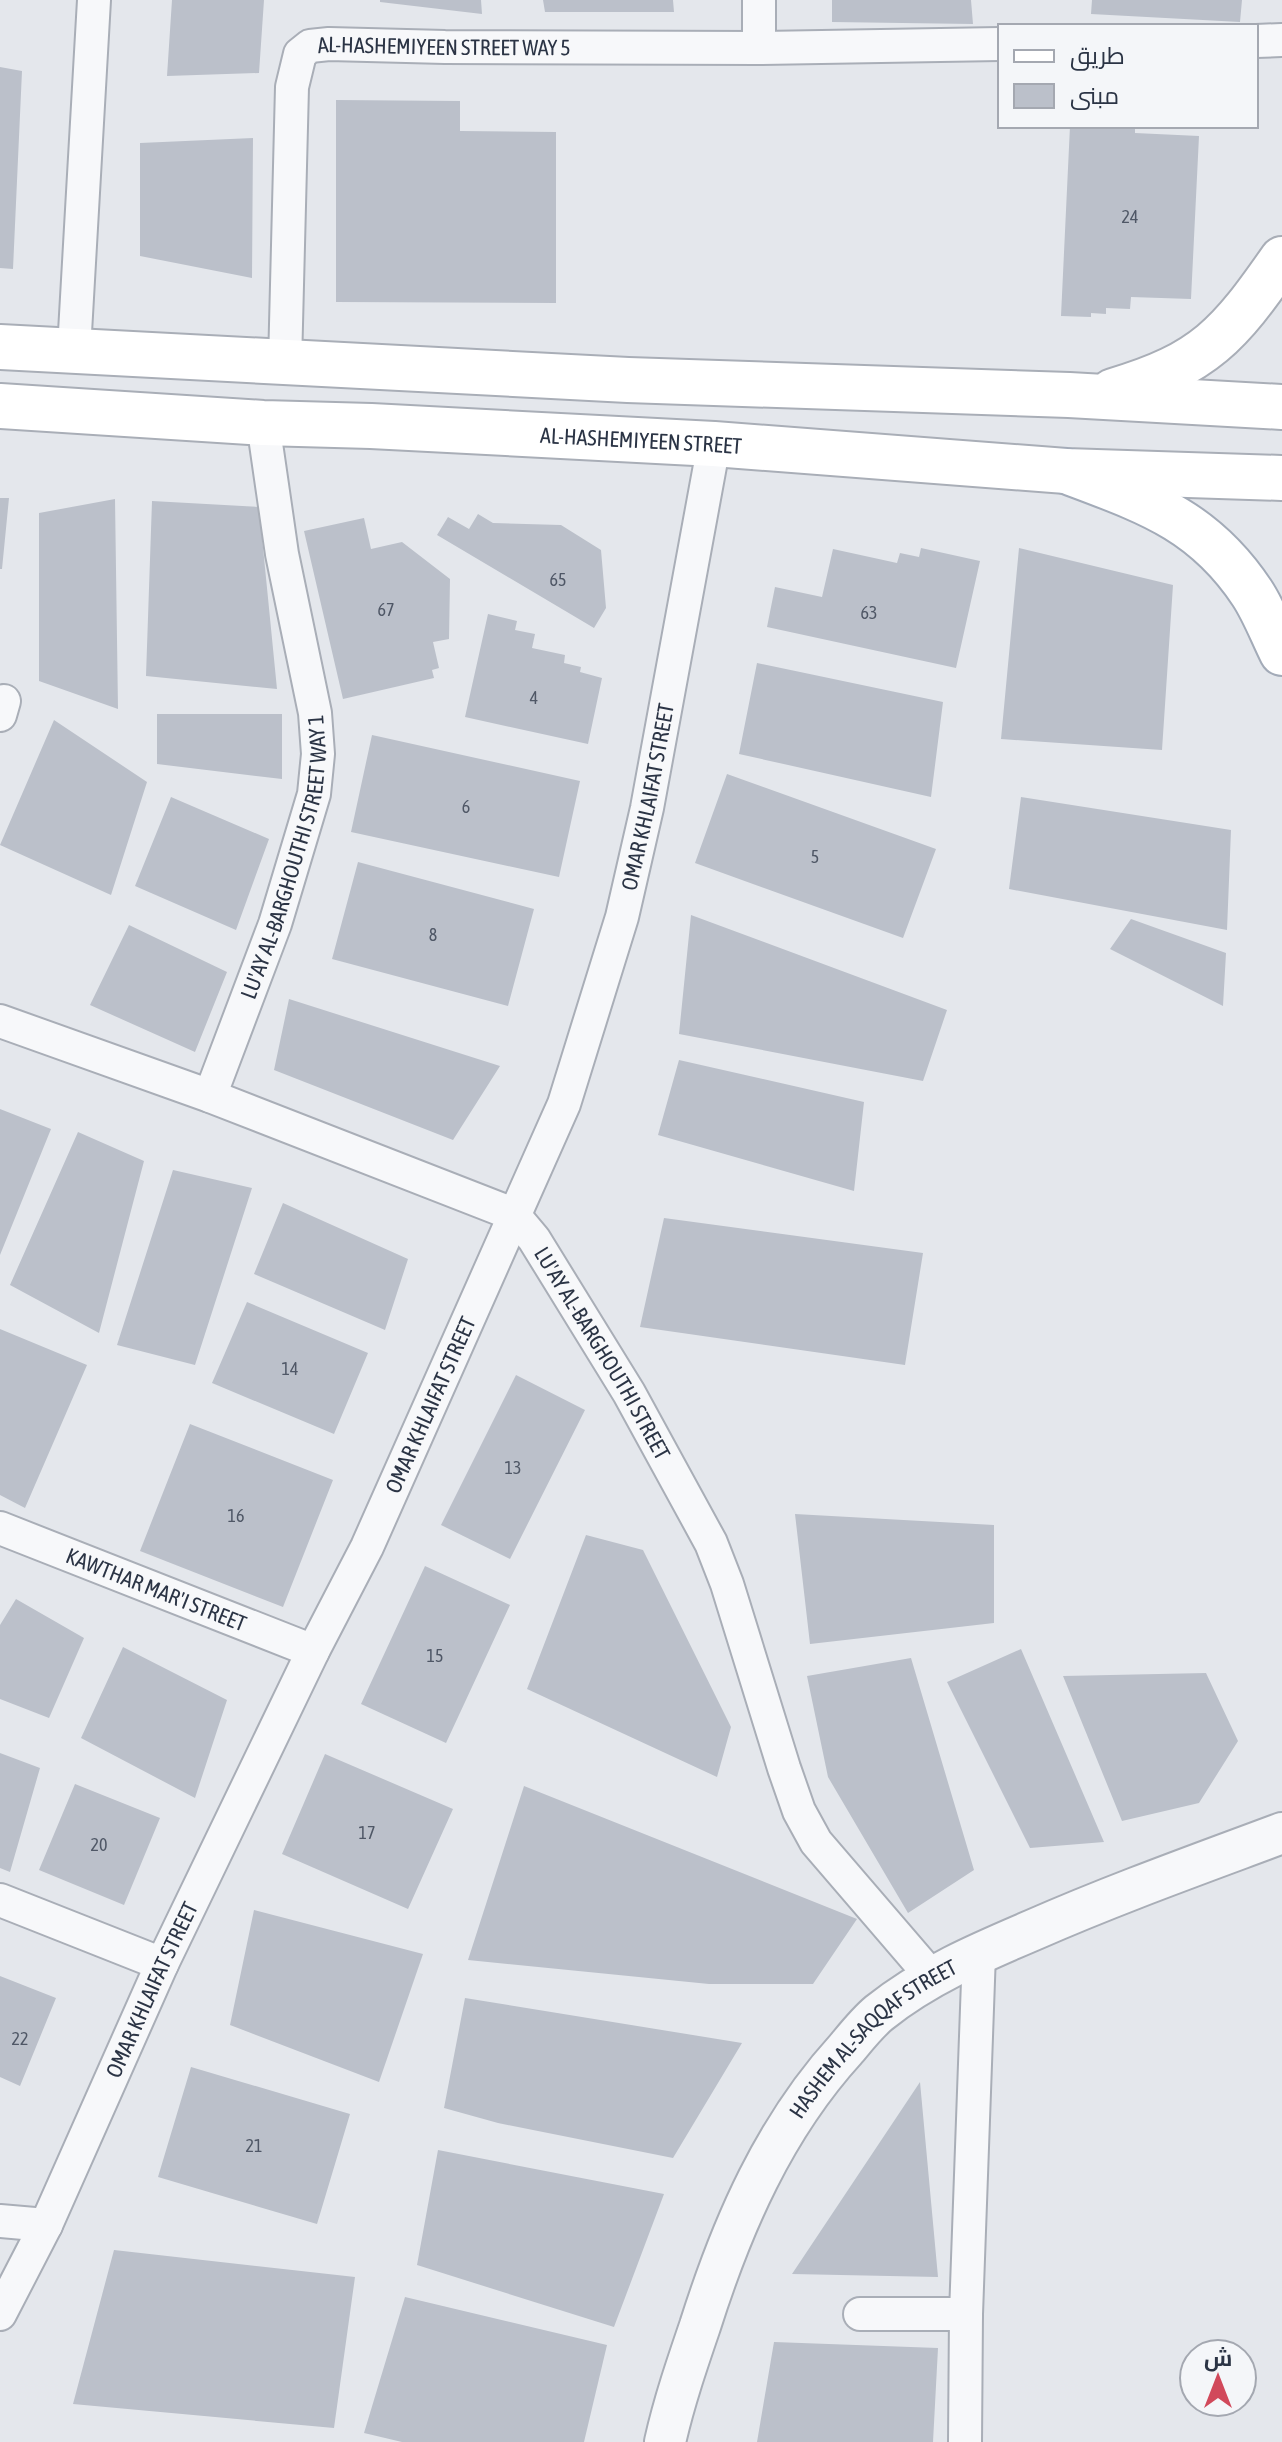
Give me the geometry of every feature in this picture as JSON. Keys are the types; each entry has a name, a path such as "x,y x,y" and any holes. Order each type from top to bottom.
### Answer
{"main road":[{"path":"1069,395 1110,392 1150,380 1188,362 1222,338 1248,308 1282,259"},
{"path":"0,347 612,380 1069,395 1282,407"},
{"name":"AL-HASHEMIYEEN STREET","path":"0,406 263,423 714,444 1066,471 1282,478"},
{"path":"1066,471 1141,499 1190,526 1239,575 1254,596 1282,653"}],"street":[{"path":"74,350 94,0"},
{"path":"759,0 759,48"},
{"path":"1258,41 1282,40"},
{"name":"AL-HASHEMIYEEN STREET WAY 5","path":"285,364 292,87 300,54 310,46 759,48 998,44"},
{"name":"LU'AY AL-BARGHOUTHI STREET WAY 1","path":"210,1096 275,924 314,794 318,754 315,713 282,554 263,423"},
{"name":"OMAR KHLAIFAT STREET","path":"0,2314 46,2225 162,1964 313,1651 367,1547 564,1104 622,917 647,808 714,444"},
{"path":"0,1021 210,1096 513,1214"},
{"name":"LU'AY AL-BARGHOUTHI STREET","path":"513,1214 534,1239 629,1393 711,1543 727,1584 799,1811 816,1842 932,1977"},
{"name":"KAWTHAR MAR'I STREET","path":"1,1530 313,1651"},
{"name":"HASHEM AL-SAQQAF STREET","path":"665,2442 722,2256 747,2198 774,2147 821,2076 877,2015 932,1977 979,1953 1074,1912 1282,1833"},
{"path":"0,1900 162,1964"},
{"path":"965,2442 966,2314 979,1953"},
{"path":"0,2221 46,2225"},
{"path":"860,2314 966,2314"}],"building":[{"path":"172,0 264,0 259,73 167,76"},
{"path":"481,0 482,14 380,2"},
{"path":"543,0 673,0 674,12 545,12"},
{"path":"832,0 971,0 973,24 832,22"},
{"path":"1092,0 1242,0 1240,22 1091,14"},
{"path":"0,67 22,71 13,269 0,268"},
{"path":"336,100 460,101 460,131 556,132 556,303 336,302"},
{"path":"1070,128 1135,128 1135,133 1199,136 1191,299 1131,297 1130,309 1106,308 1106,314 1091,313 1091,317 1061,316"},
{"path":"253,138 252,278 140,256 140,143"},
{"path":"0,498 9,498 2,569 0,569"},
{"path":"115,499 118,709 39,681 39,513"},
{"path":"152,501 259,507 277,689 146,676"},
{"path":"478,514 493,523 561,525 601,550 606,608 594,628 437,535 448,517 469,529"},
{"path":"364,518 371,549 402,542 450,579 449,639 433,642 439,668 432,670 434,678 343,699 304,531"},
{"path":"921,548 980,561 956,668 767,627 775,587 822,597 833,549 897,563 900,553 919,557"},
{"path":"1019,548 1173,585 1162,750 1001,739"},
{"path":"488,614 517,621 515,630 535,634 532,648 565,655 564,663 581,667 580,672 602,678 588,744 465,717"},
{"path":"757,663 943,702 931,797 739,754"},
{"path":"157,714 282,714 282,779 157,764"},
{"path":"54,720 147,782 111,895 0,845"},
{"path":"372,735 580,781 559,877 351,832"},
{"path":"727,774 936,849 903,938 695,863"},
{"path":"171,797 269,839 236,930 135,886"},
{"path":"1021,797 1231,830 1227,930 1009,889"},
{"path":"358,862 534,909 508,1006 332,959"},
{"path":"691,915 947,1010 923,1081 679,1034"},
{"path":"1131,919 1226,953 1223,1006 1110,949"},
{"path":"129,925 227,972 195,1052 90,1005"},
{"path":"289,999 500,1066 453,1140 274,1070"},
{"path":"679,1060 864,1102 854,1191 658,1135"},
{"path":"0,1109 51,1129 0,1255"},
{"path":"78,1132 144,1161 99,1333 10,1285"},
{"path":"173,1170 252,1188 195,1365 117,1345"},
{"path":"283,1203 408,1259 385,1330 254,1274"},
{"path":"664,1218 923,1253 905,1365 640,1327"},
{"path":"247,1302 368,1353 334,1434 212,1383"},
{"path":"0,1329 87,1365 25,1508 0,1495"},
{"path":"516,1375 585,1410 510,1559 441,1525"},
{"path":"190,1424 333,1480 283,1607 140,1551"},
{"path":"795,1514 994,1525 994,1623 810,1644"},
{"path":"586,1535 643,1550 731,1727 717,1777 527,1689"},
{"path":"425,1566 510,1605 446,1743 361,1704"},
{"path":"16,1599 84,1638 49,1718 0,1699 0,1625"},
{"path":"123,1647 227,1700 195,1798 81,1738"},
{"path":"1021,1649 1104,1842 1030,1848 947,1682"},
{"path":"911,1658 974,1870 908,1913 828,1777 807,1676"},
{"path":"1206,1673 1238,1741 1199,1803 1122,1821 1063,1676"},
{"path":"0,1753 40,1768 10,1872 0,1868"},
{"path":"325,1754 453,1809 408,1909 282,1854"},
{"path":"75,1784 160,1818 124,1905 39,1870"},
{"path":"524,1786 857,1919 813,1984 709,1984 468,1960"},
{"path":"254,1910 423,1954 379,2082 230,2025"},
{"path":"0,1976 56,1998 20,2086 0,2077"},
{"path":"465,1998 742,2043 673,2158 498,2123 444,2108"},
{"path":"191,2067 350,2114 317,2224 158,2177"},
{"path":"920,2082 938,2277 792,2274"},
{"path":"438,2150 664,2194 614,2327 417,2265"},
{"path":"114,2250 355,2277 334,2428 73,2404"},
{"path":"405,2297 607,2345 584,2442 402,2442 364,2433"},
{"path":"774,2342 938,2348 933,2442 757,2442"}]}
